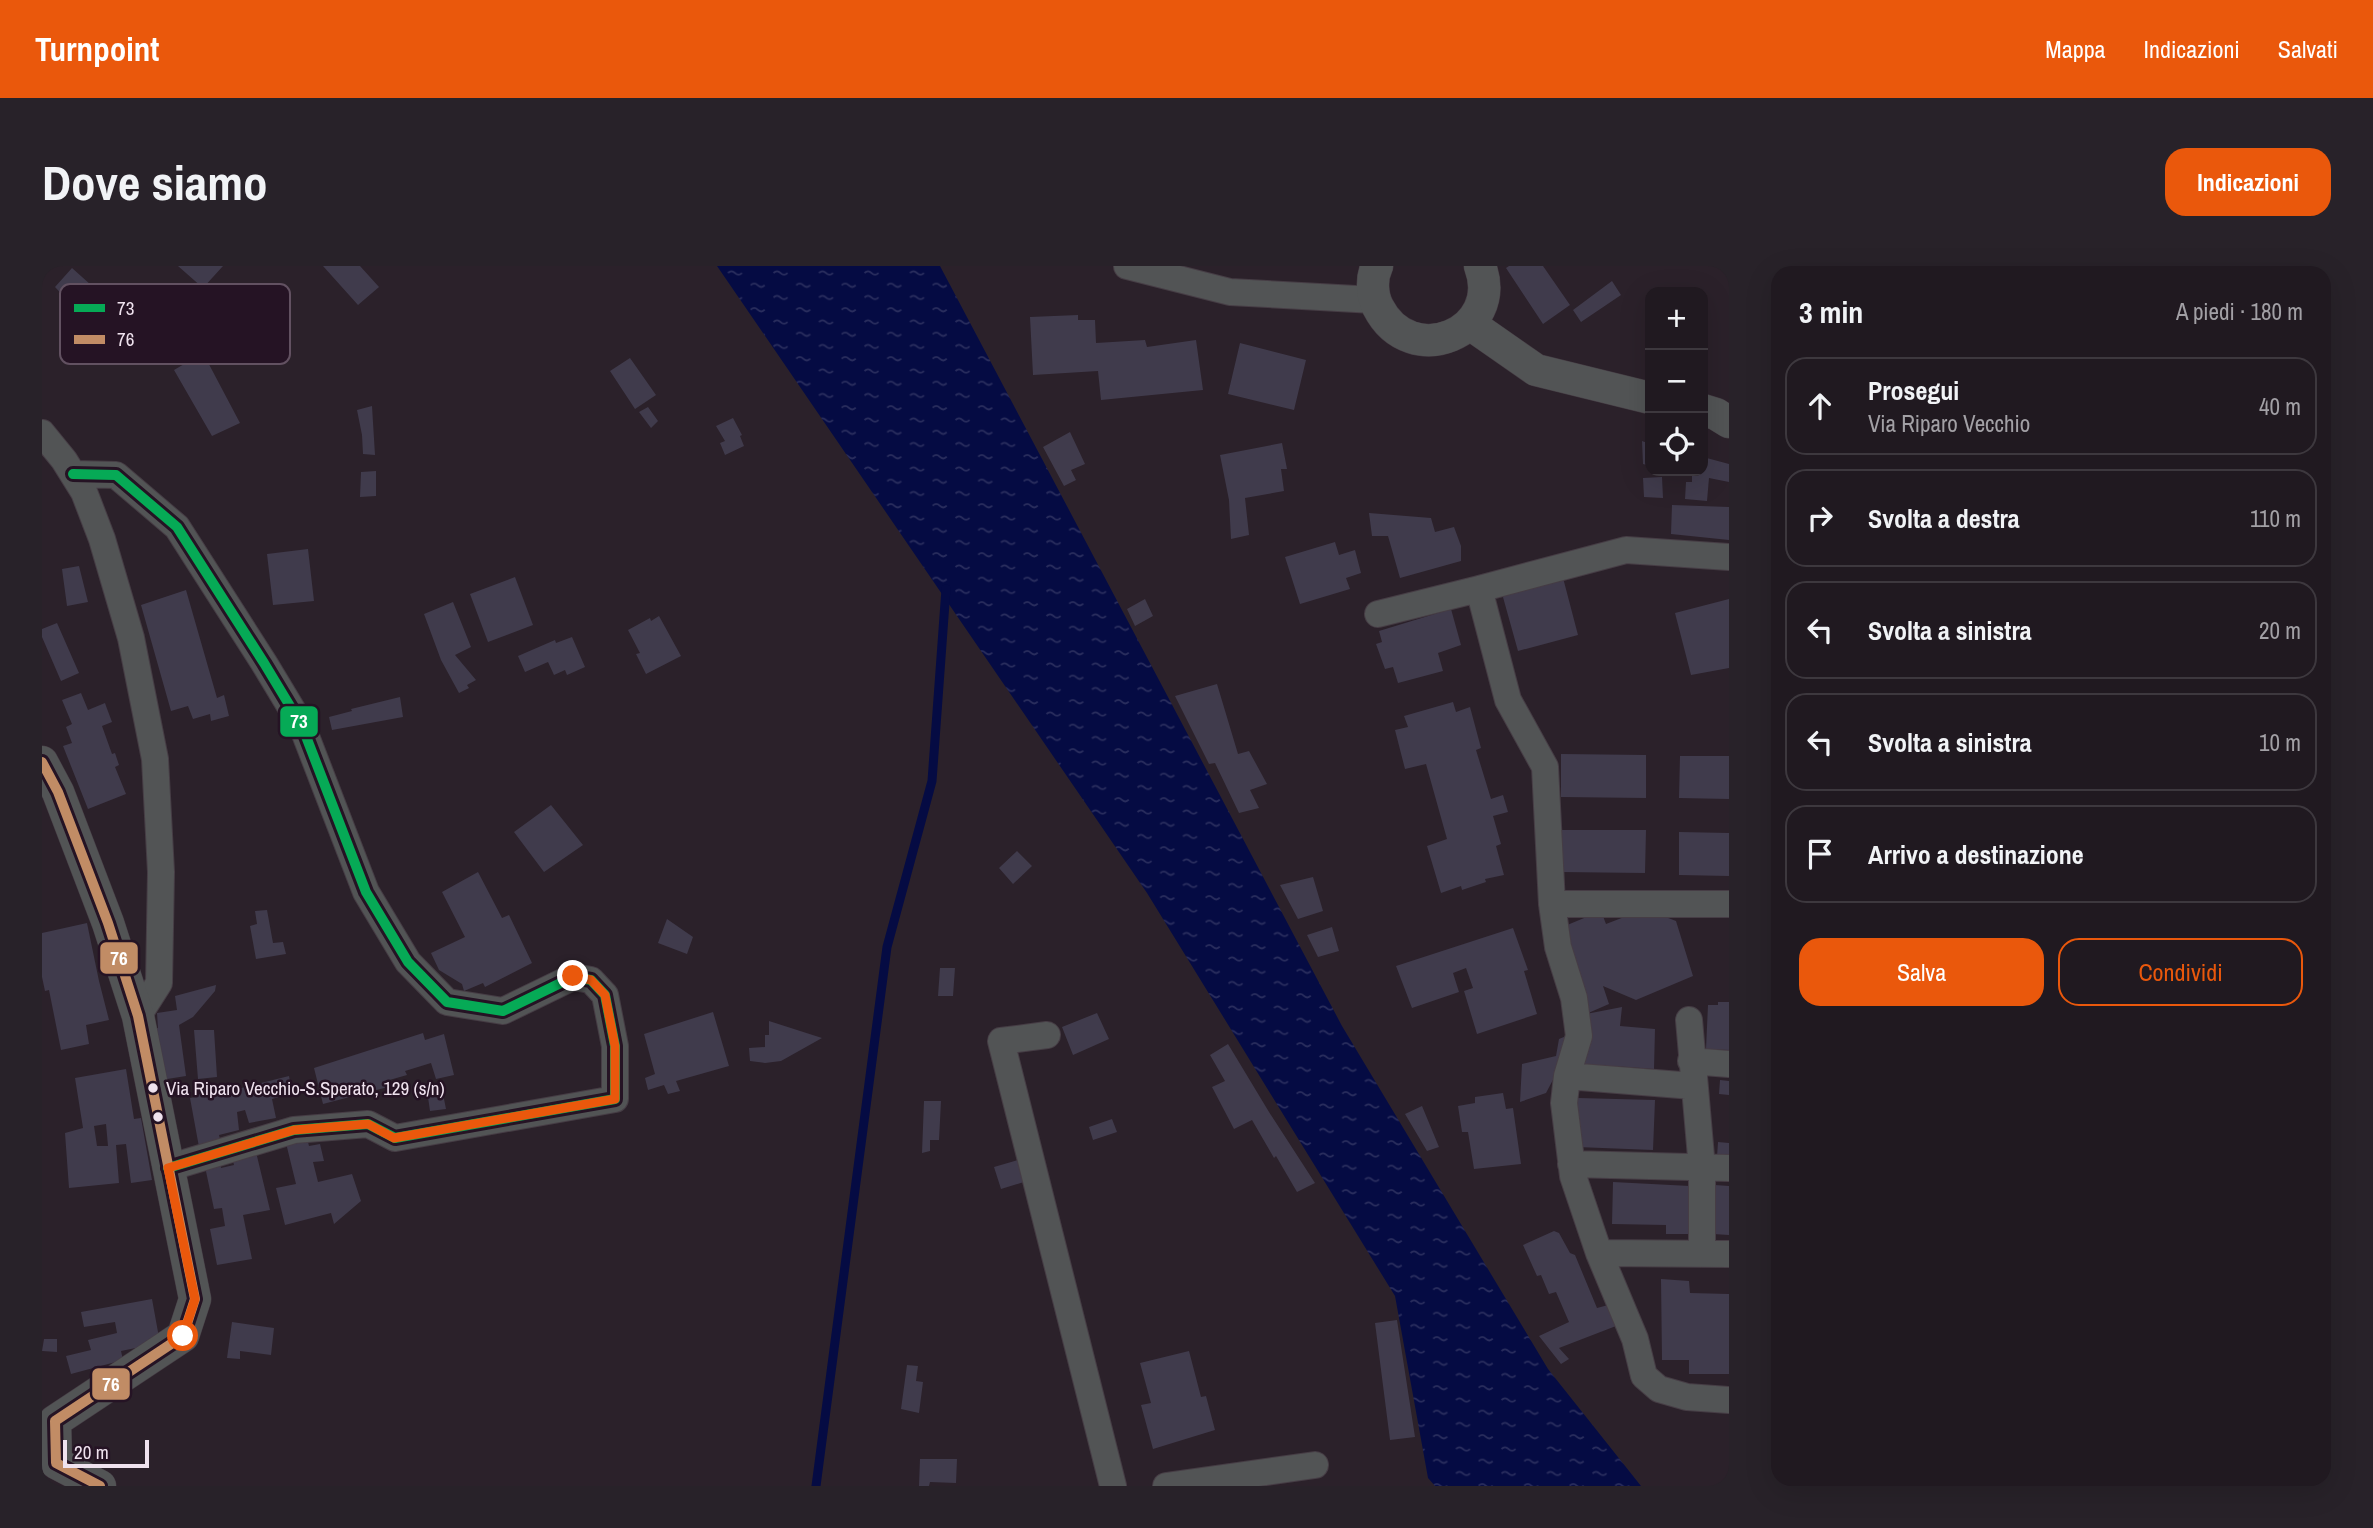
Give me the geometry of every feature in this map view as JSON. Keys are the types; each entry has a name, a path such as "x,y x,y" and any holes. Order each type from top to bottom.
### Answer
{"street":[{"path":"1127,266 1230,292 1374,300"},
{"path":"1377,266 1373,273 1374,300 1385,321 1404,336 1427,342 1450,337 1470,324 1482,303 1484,278 1480,266"},
{"path":"1470,324 1536,370 1645,397"},
{"path":"1708,412 1729,422"},
{"path":"42,433 84,492 102,539 131,638 155,759 161,872 159,983 138,1016"},
{"path":"73,474 116,475 177,527 302,726 366,892 408,962 447,1002 503,1011 573,976 591,980 605,995 615,1046 615,1099 394,1138 368,1124 294,1130 168,1168"},
{"path":"1378,614 1626,550 1729,557"},
{"path":"1479,589 1508,700 1545,767 1552,904 1558,947 1574,998 1579,1036 1567,1076 1564,1103 1573,1176 1599,1253 1635,1339 1644,1376 1659,1388 1688,1397 1729,1400"},
{"path":"42,762 58,792 108,923 138,1016 195,1299 183,1336 55,1421 56,1463 100,1486"},
{"path":"1552,904 1729,904"},
{"path":"1689,1020 1702,1168 1702,1254"},
{"path":"1047,1035 1001,1041 1113,1486"},
{"path":"1567,1076 1692,1074 1729,1064"},
{"path":"1572,1164 1729,1168"},
{"path":"1599,1253 1729,1254"},
{"path":"1167,1486 1315,1465"}],"water":[{"path":"717,266 940,266 1342,1026 1548,1369 1641,1486 1435,1486 1428,1478 1395,1296 1147,893"}],"building":[{"path":"178,266 223,266 207,284 198,284"},
{"path":"323,266 360,266 379,287 358,305"},
{"path":"1543,266 1570,305 1543,324 1506,268"},
{"path":"72,268 90,284 60,284 60,292 55,287"},
{"path":"1612,281 1621,295 1581,322 1573,310"},
{"path":"1078,315 1078,320 1095,320 1096,343 1145,340 1147,347 1196,340 1203,390 1101,400 1098,371 1033,375 1030,317"},
{"path":"1240,343 1306,360 1294,410 1228,394"},
{"path":"630,358 656,395 635,409 610,371"},
{"path":"184,364 209,364 240,423 212,436 174,370"},
{"path":"372,406 375,455 363,454 357,410"},
{"path":"648,407 658,421 651,428 639,412"},
{"path":"733,418 742,435 740,436 744,446 725,455 720,443 725,441 716,426"},
{"path":"1070,432 1085,464 1071,470 1076,480 1064,486 1043,447"},
{"path":"1642,441 1645,442 1643,464"},
{"path":"1282,443 1287,469 1281,469 1284,491 1245,498 1249,535 1231,539 1229,500 1220,455"},
{"path":"1708,458 1729,464 1729,482 1709,478 1707,501 1685,499 1686,482 1692,482 1692,476 1708,476"},
{"path":"376,471 376,496 360,497 361,472"},
{"path":"1662,477 1663,498 1644,497 1643,478"},
{"path":"1672,505 1729,507 1729,540 1671,534"},
{"path":"1369,513 1431,518 1435,532 1454,527 1461,546 1461,561 1400,578 1388,536 1372,536"},
{"path":"1335,542 1339,555 1355,550 1361,573 1346,578 1350,589 1300,604 1285,557"},
{"path":"308,549 314,601 273,605 267,554"},
{"path":"79,566 88,602 67,606 62,569"},
{"path":"1562,574 1578,635 1518,651 1501,590"},
{"path":"515,577 533,625 488,642 470,594"},
{"path":"186,590 217,698 224,695 229,716 211,721 210,714 193,719 188,706 171,711 141,605"},
{"path":"1145,599 1153,616 1135,626 1127,609"},
{"path":"1729,599 1729,668 1691,675 1675,613"},
{"path":"453,602 471,647 455,655 476,680 467,685 469,688 459,693 441,660 424,614"},
{"path":"1451,609 1461,645 1438,653 1443,671 1398,683 1393,667 1385,669 1376,644 1382,642 1379,631"},
{"path":"659,616 681,656 646,674 636,654 640,653 628,630"},
{"path":"57,623 79,673 61,681 42,637 42,629"},
{"path":"572,637 585,667 567,675 565,670 554,675 548,662 525,672 518,656 555,640 556,643"},
{"path":"1217,684 1238,754 1249,751 1267,784 1250,790 1259,808 1239,813 1215,763 1209,764 1175,696"},
{"path":"81,693 88,710 105,703 112,722 102,726 112,754 115,753 119,765 115,767 126,794 88,809 63,746 72,743 66,727 72,724 62,700"},
{"path":"400,697 403,717 332,730 329,717"},
{"path":"1453,702 1456,712 1470,707 1481,748 1476,750 1491,799 1503,795 1508,812 1493,816 1501,844 1496,846 1504,875 1485,879 1486,882 1462,890 1461,886 1441,893 1427,846 1447,839 1426,764 1405,769 1395,730 1408,727 1404,716"},
{"path":"1561,754 1646,755 1646,798 1561,797"},
{"path":"1680,756 1729,756 1729,799 1679,798"},
{"path":"551,805 583,845 544,872 514,832"},
{"path":"1561,830 1646,830 1645,873 1560,872"},
{"path":"1679,832 1729,833 1729,876 1679,875"},
{"path":"1017,851 1032,866 1013,884 999,868"},
{"path":"478,872 502,918 509,915 532,963 485,987 483,983 464,991 462,984 439,970 431,953 465,937 442,892"},
{"path":"1313,877 1323,911 1298,919 1280,885"},
{"path":"1645,909 1676,921 1693,976 1636,1000 1603,986 1609,1004 1586,1014 1622,1007 1620,1026 1655,1029 1654,1069 1614,1066 1614,1074 1578,1070 1560,928 1601,911 1606,924"},
{"path":"267,910 273,943 283,942 286,954 256,959 250,926 257,924 255,911"},
{"path":"667,919 693,937 687,954 658,943"},
{"path":"87,923 109,1020 86,1025 89,1044 61,1050 49,990 45,991 42,977 42,933"},
{"path":"1332,927 1339,951 1318,957 1307,935"},
{"path":"1513,928 1528,970 1524,971 1537,1014 1477,1034 1464,991 1473,988 1466,968 1453,973 1459,992 1412,1008 1396,966"},
{"path":"940,968 955,968 953,996 938,996"},
{"path":"216,985 215,991 193,1017 179,1025 186,1076 161,1080 152,1029 158,1028 157,1013 177,1010 175,996"},
{"path":"1718,1002 1729,1002 1729,1050 1706,1049 1708,1005 1718,1005"},
{"path":"713,1012 729,1066 676,1081 680,1091 668,1094 664,1085 648,1090 645,1078 655,1074 644,1034"},
{"path":"1097,1013 1109,1039 1073,1055 1062,1027"},
{"path":"769,1021 822,1038 781,1061 750,1061 749,1048 765,1047 765,1035 769,1035"},
{"path":"194,1030 214,1030 217,1077 198,1079"},
{"path":"423,1033 425,1040 444,1034 454,1075 436,1079 431,1063 405,1071 407,1075 386,1081 388,1087 323,1104 314,1068"},
{"path":"1571,1034 1566,1055 1546,1093 1520,1102 1522,1064 1556,1056 1559,1039"},
{"path":"1228,1044 1315,1183 1297,1192 1252,1120 1234,1129 1212,1087 1225,1081 1210,1055"},
{"path":"126,1069 134,1119 141,1118 152,1180 131,1183 126,1144 116,1145 119,1183 69,1188 65,1133 83,1128 75,1078","holes":["106,1124 108,1146 97,1146 94,1126"]},
{"path":"289,1076 292,1093 272,1099 276,1118 249,1123 245,1110 237,1112 239,1130 219,1135 221,1143 199,1147 190,1098 195,1097 194,1087 216,1083 218,1094"},
{"path":"1720,1080 1729,1081 1729,1095 1719,1094"},
{"path":"1503,1093 1506,1109 1513,1108 1521,1164 1474,1169 1468,1132 1462,1132 1458,1106 1475,1103 1475,1097"},
{"path":"443,1094 446,1109 430,1111 428,1097"},
{"path":"1578,1098 1655,1100 1653,1150 1577,1147"},
{"path":"924,1101 941,1101 939,1140 930,1140 930,1151 922,1153"},
{"path":"1422,1106 1439,1147 1427,1151 1405,1114"},
{"path":"1112,1119 1117,1132 1093,1140 1089,1127"},
{"path":"306,1134 309,1146 320,1144 324,1161 313,1162 318,1182 352,1174 361,1201 334,1224 331,1213 285,1225 276,1188 296,1184 285,1139"},
{"path":"1718,1142 1729,1143 1729,1157 1717,1157"},
{"path":"256,1152 270,1210 243,1215 252,1259 217,1265 210,1229 225,1226 222,1208 214,1209 204,1162 220,1159 221,1168 234,1165 232,1157"},
{"path":"1021,1159 1027,1181 1001,1189 994,1167"},
{"path":"1613,1182 1690,1186 1688,1234 1666,1234 1666,1225 1612,1224"},
{"path":"1715,1185 1729,1186 1729,1235 1713,1234"},
{"path":"1554,1231 1559,1233 1570,1253 1575,1255 1597,1308 1612,1304 1616,1326 1559,1348 1569,1359 1561,1364 1539,1336 1569,1322 1556,1292 1549,1294 1541,1275 1537,1276 1523,1245"},
{"path":"1661,1279 1689,1281 1690,1293 1729,1294 1729,1374 1689,1374 1689,1360 1662,1360"},
{"path":"152,1299 160,1343 121,1351 123,1360 71,1374 66,1356 91,1350 88,1340 117,1333 115,1322 84,1327 81,1312"},
{"path":"1397,1320 1415,1437 1390,1440 1375,1323"},
{"path":"232,1322 274,1328 271,1355 240,1351 240,1359 227,1358"},
{"path":"44,1339 57,1339 57,1352 42,1351"},
{"path":"1189,1351 1201,1397 1206,1396 1215,1430 1153,1449 1141,1405 1151,1403 1140,1363"},
{"path":"907,1365 918,1366 916,1381 923,1382 919,1413 901,1409"},
{"path":"920,1459 957,1459 956,1483 930,1482 929,1486 919,1486"}],"waterway":[{"path":"816,1486 887,947 932,781 946,589"}],"transit line":[{"name":"73","path":"73,474 116,475 177,527 302,726 366,892 408,962 447,1002 503,1011 573,977 591,980 605,995 615,1046 615,1099 395,1138 368,1124 294,1130 168,1168"},
{"name":"76","path":"42,762 58,792 108,923 138,1016 195,1299 183,1336 55,1421 56,1463 100,1486"}],"place":[{"name":"Via Riparo Vecchio-S.Sperato, 129 (s/n)","path":"153,1088"}],"route":[{"path":"183,1336 195,1299 168,1168 294,1130 368,1124 394,1138 615,1099 615,1046 605,995 591,980 573,976"}]}
